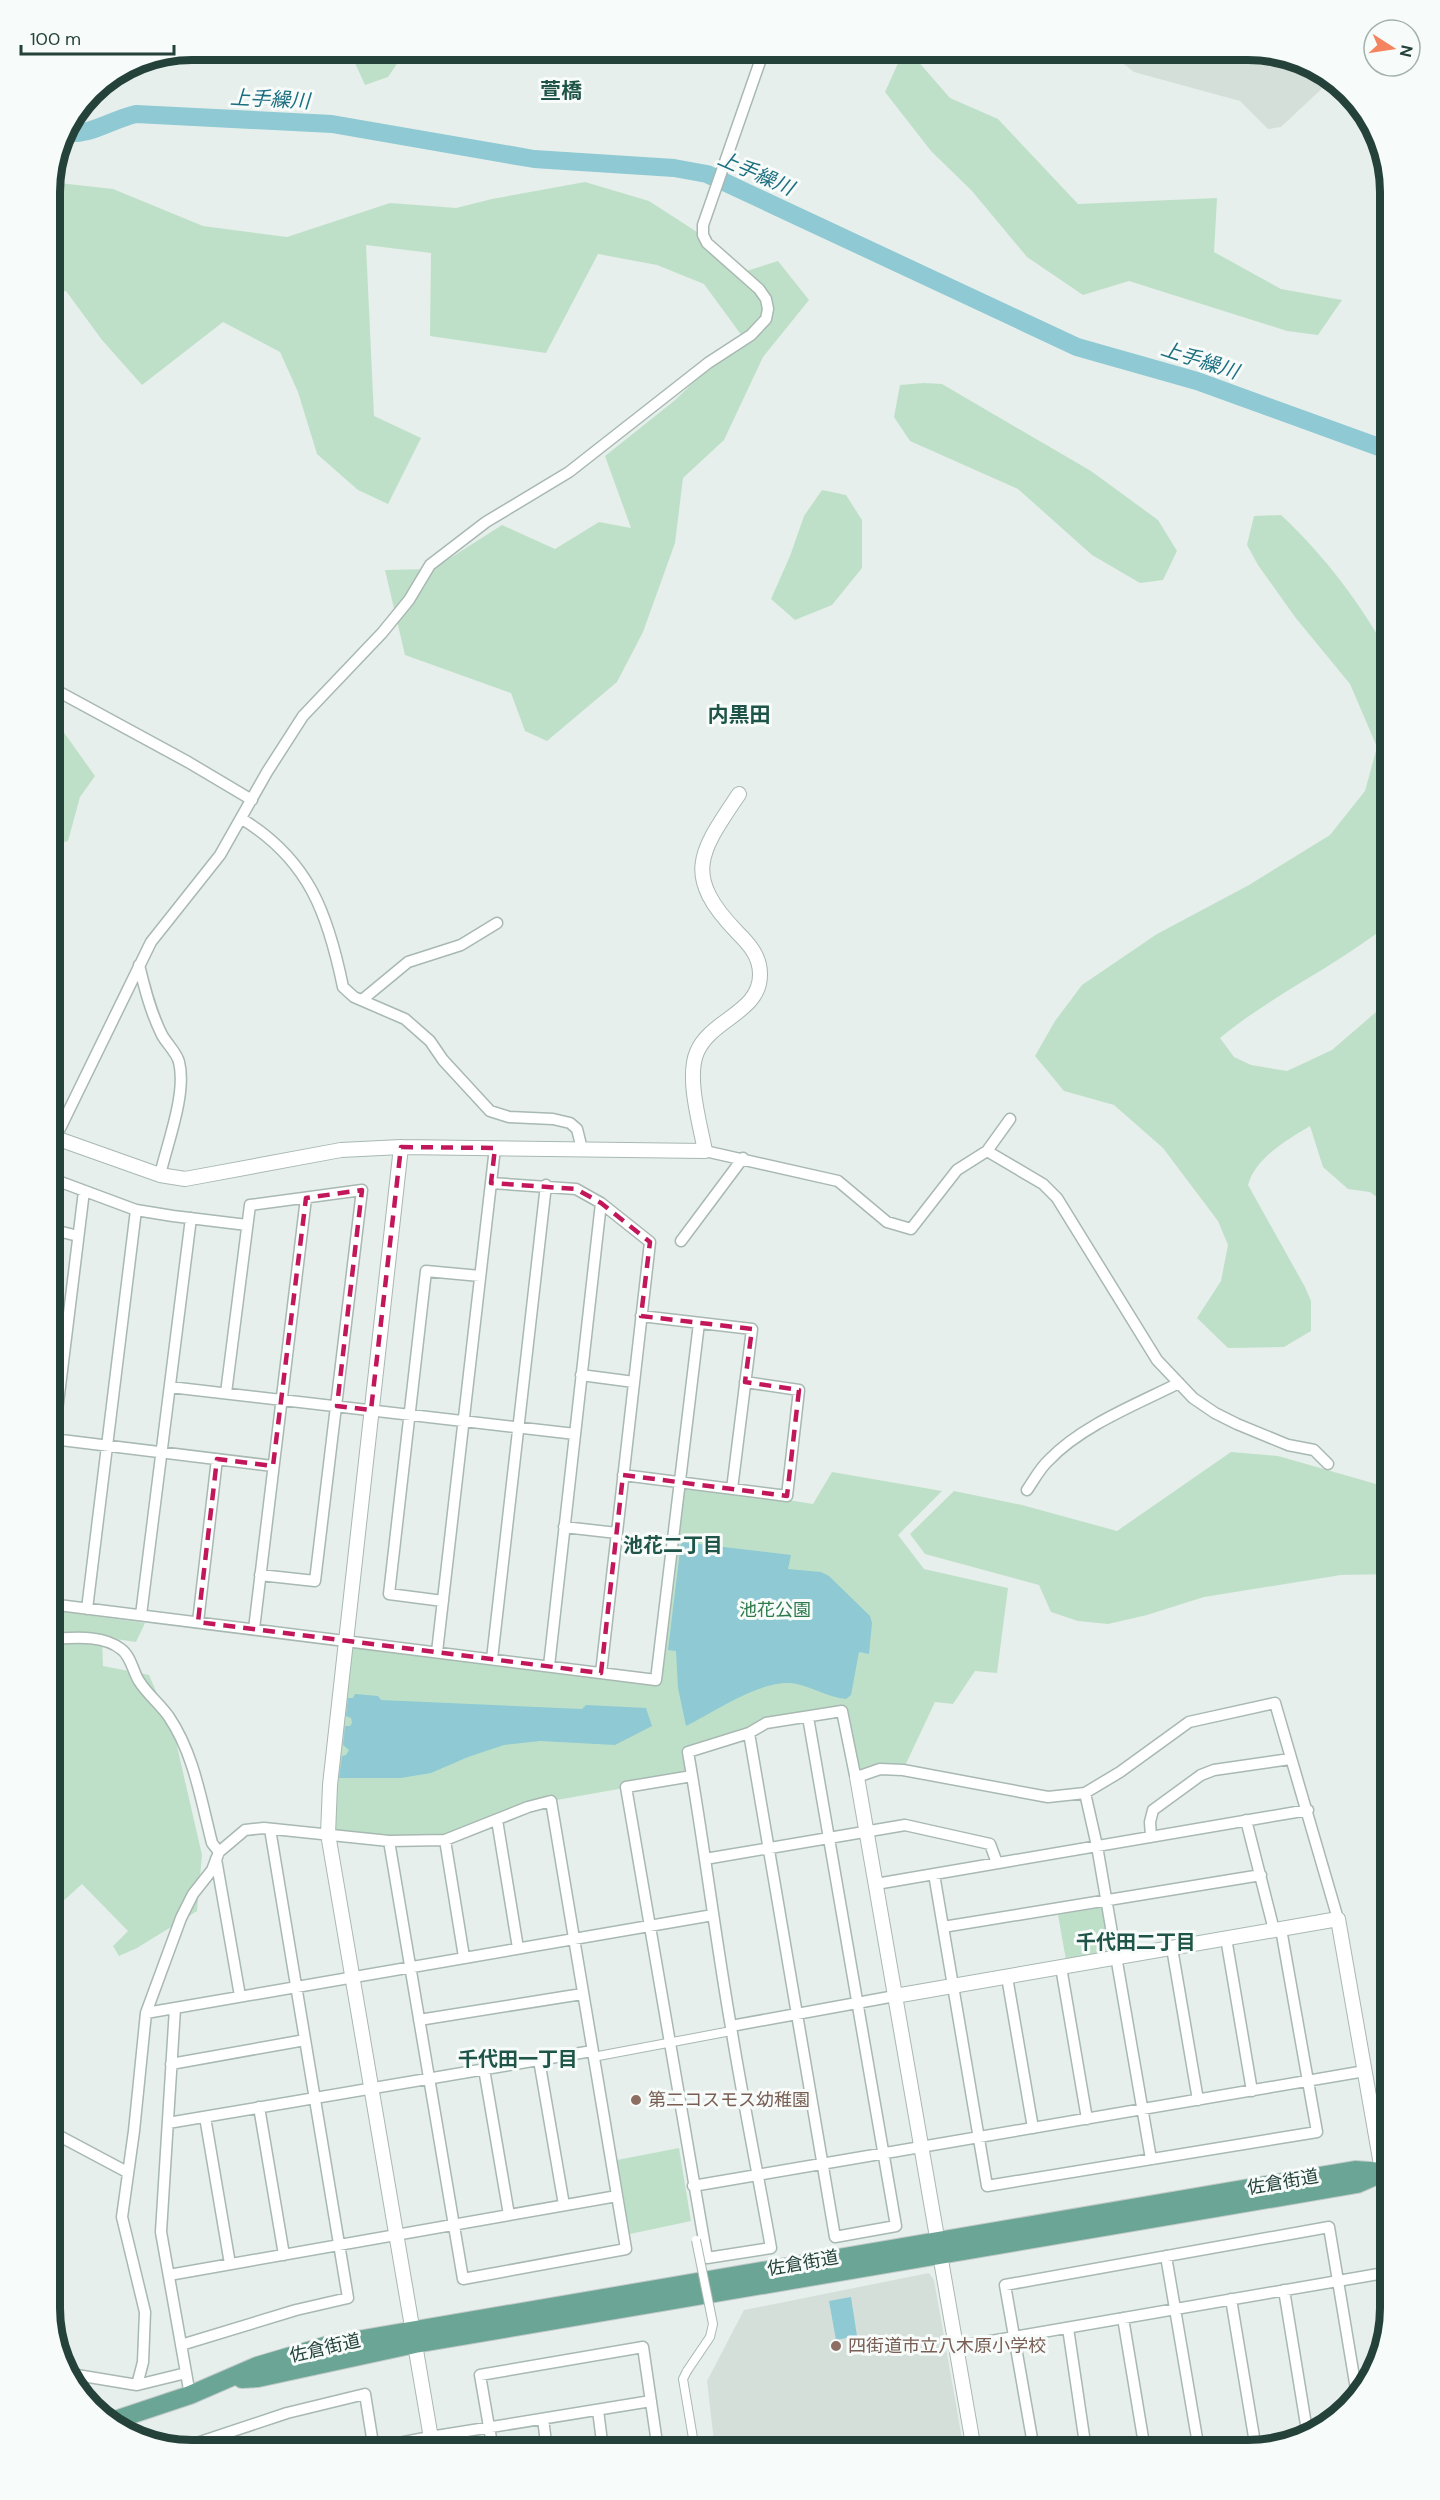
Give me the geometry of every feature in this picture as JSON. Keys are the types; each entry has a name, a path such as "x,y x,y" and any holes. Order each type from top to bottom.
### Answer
{"main road":[{"name":"佐倉街道","path":"120,2418 190,2395 257,2366 328,2345 414,2337 938,2247 1354,2170 1380,2171"}],"street":[{"path":"60,1123 151,942 220,855 303,716 388,626 409,600 430,565 486,522 569,472 708,363 751,335 766,319 768,309 766,299 759,289 707,243 703,236 703,225 761,60"},
{"path":"60,692 188,762 252,800"},
{"path":"705,1151 694,1087 693,1070 696,1053 706,1037 727,1018 749,1004 758,990 760,975 758,959 750,945 722,917 702,875 701,863 706,845 740,794"},
{"path":"242,819 266,834 290,857 321,906 333,942 343,987 354,997 405,1019 430,1041 443,1060 490,1111 509,1117 553,1119 570,1123 578,1129 582,1149"},
{"path":"362,1000 408,962 461,945 497,923"},
{"path":"139,965 149,1005 163,1036 179,1060 181,1076 160,1175"},
{"path":"60,1144 160,1175 185,1179 341,1150 400,1148 705,1151 838,1181 887,1222 911,1229 957,1170 987,1152 1010,1119"},
{"path":"400,1148 330,1785 328,1834 431,2440"},
{"path":"437,1652 495,1149"},
{"path":"987,1152 1043,1184 1057,1198 1157,1360 1193,1398 1215,1413 1287,1445 1314,1450 1328,1464"},
{"path":"681,1241 743,1158"},
{"path":"60,1182 136,1209 247,1225"},
{"path":"491,1182 576,1189 601,1203 650,1242 601,1673"},
{"path":"492,1659 546,1185"},
{"path":"226,1393 250,1205 362,1190 315,1581 260,1575"},
{"path":"60,1343 84,1191"},
{"path":"254,1629 306,1198"},
{"path":"549,1666 601,1203"},
{"path":"87,1609 136,1209"},
{"path":"141,1615 191,1218"},
{"path":"60,1232 78,1236"},
{"path":"443,1601 389,1594 408,1414 426,1271 480,1276"},
{"path":"642,1316 752,1329 732,1489"},
{"path":"60,1605 656,1680 678,1482 699,1323"},
{"path":"581,1375 634,1382"},
{"path":"623,1475 787,1496 799,1390 745,1382"},
{"path":"1027,1490 1048,1460 1067,1444 1101,1423 1179,1383"},
{"path":"170,1387 575,1434"},
{"path":"60,1440 273,1466"},
{"path":"198,1622 217,1459"},
{"path":"564,1527 617,1533"},
{"path":"60,1639 81,1638 103,1641 123,1650 139,1681 169,1717 183,1743 194,1772 212,1843 218,1855 240,1996"},
{"path":"857,1776 880,1769 903,1770 1048,1797 1085,1793 1120,1772 1189,1722 1275,1703 1338,1919 1365,2071 1380,2139"},
{"path":"692,1776 626,1787 707,2258 771,2248 731,2029 705,1859 692,1776 688,1752 749,1733 766,1723 842,1711 867,1830 972,2440"},
{"path":"749,1733 835,2237 896,2226 808,1717"},
{"path":"1151,1837 1153,1810 1201,1775 1214,1770 1290,1759"},
{"path":"1085,1793 1097,1846 1151,2159"},
{"path":"137,2385 143,2362 145,2312 122,2217 134,2131 146,2013 184,1912 218,1855 245,1830 270,1829 389,1841 445,1840 551,1801 572,1939 626,2249 463,2279 389,1841"},
{"path":"876,1884 1308,1810"},
{"path":"497,1820 518,1948"},
{"path":"934,1874 987,2186 1317,2132 1278,1929 1246,1820"},
{"path":"705,1859 905,1825 990,1844 997,1863"},
{"path":"181,2345 296,2310 348,2298 270,1829"},
{"path":"445,1840 464,1958"},
{"path":"943,1927 1261,1875"},
{"path":"146,2013 713,1915"},
{"path":"168,2123 539,2060 669,2043 797,2014 1338,1919"},
{"path":"1226,1938 1252,2091"},
{"path":"1172,1948 1198,2100"},
{"path":"1061,1967 1087,2119"},
{"path":"1007,1977 1032,2128"},
{"path":"419,2020 582,1994"},
{"path":"175,2008 161,2232 190,2395"},
{"path":"171,2064 305,2040"},
{"path":"539,2060 564,2205"},
{"path":"484,2069 509,2215"},
{"path":"693,2186 1365,2071"},
{"path":"259,2107 285,2255"},
{"path":"205,2116 230,2264"},
{"path":"60,2136 127,2172"},
{"path":"169,2275 617,2196"},
{"path":"693,2440 683,2379 710,2337 713,2324 694,2230 701,2227"},
{"path":"1032,2440 1005,2284 1329,2227 1355,2384"},
{"path":"1166,2256 1197,2440"},
{"path":"956,2347 1380,2274"},
{"path":"1284,2290 1306,2426"},
{"path":"1231,2300 1254,2440"},
{"path":"1122,2318 1143,2440"},
{"path":"1068,2328 1085,2440"},
{"path":"491,2440 480,2375 643,2347 657,2440"},
{"path":"79,2375 137,2385 186,2373"},
{"path":"206,2440 287,2413 365,2394 369,2440"},
{"path":"445,2440 489,2427 651,2401"},
{"path":"598,2410 602,2440"},
{"path":"543,2419 546,2440"}],"highlighted area":[{"path":"401,1147 495,1148 491,1183 576,1189 601,1203 650,1242 641,1316 752,1329 745,1382 799,1390 787,1496 623,1475 601,1673 198,1622 217,1459 273,1466 306,1198 362,1190 337,1406 371,1410"}],"shaded area":[{"path":"1119,60 1257,60 1290,67 1325,85 1281,127 1268,129 1240,101 1134,72"},
{"name":"四街道市立八木原小学校","path":"929,2273 934,2280 962,2440 714,2440 707,2381 744,2310"}],"green space":[{"path":"354,60 400,60 388,77 365,85"},
{"path":"899,60 917,60 950,98 998,119 1078,204 1217,198 1214,252 1281,289 1342,300 1318,335 1287,331 1129,281 1083,295 1027,257 972,191 931,151 885,92"},
{"path":"585,182 649,201 717,245 737,274 778,261 809,300 763,357 724,440 683,478 675,543 643,632 617,682 547,741 525,731 511,693 405,655 385,570 433,569 502,525 555,549 599,522 631,528 605,456 674,401 742,336 704,284 657,265 598,254 546,353 430,336 431,253 366,245 374,416 421,438 388,504 358,490 317,454 298,392 280,352 223,322 142,385 102,340 66,291 60,292 60,183 113,189 203,226 287,237 390,203 456,208"},
{"path":"942,384 1091,471 1158,520 1177,551 1163,580 1140,583 1092,555 1018,489 910,441 894,417 900,385"},
{"path":"822,490 846,495 862,520 862,568 832,605 795,620 771,599 804,516"},
{"path":"1281,515 1297,530 1341,582 1380,640 1380,930 1349,953 1240,1022 1220,1038 1234,1057 1251,1065 1287,1071 1332,1050 1380,1009 1380,1200 1370,1192 1348,1189 1323,1167 1310,1126 1265,1158 1257,1166 1248,1185 1305,1287 1311,1301 1311,1331 1284,1347 1228,1348 1197,1318 1221,1281 1228,1245 1218,1221 1163,1148 1114,1105 1064,1091 1035,1056 1055,1021 1082,985 1157,934 1249,885 1330,835 1365,791 1377,747 1350,684 1295,617 1258,565 1247,545 1254,516"},
{"path":"60,727 95,776 80,797 68,841 60,843"},
{"path":"1231,1452 1278,1456 1380,1485 1380,1574 1341,1575 1204,1597 1147,1615 1108,1624 1078,1621 1051,1612 1039,1585 925,1554 910,1534 954,1491 1022,1505 1117,1531"},
{"name":"池花公園","path":"832,1472 942,1491 898,1535 924,1569 1008,1588 997,1673 975,1671 953,1704 935,1702 903,1770 855,1775 844,1718 808,1717 766,1723 688,1752 692,1776 551,1801 445,1840 328,1834 346,1640 656,1680 678,1482 813,1504"},
{"path":"60,1611 145,1623 136,1642 102,1637 103,1666 149,1675 174,1733 202,1855 197,1911 137,1948 119,1956 113,1946 128,1931 82,1884 60,1904"},
{"path":"1103,1907 1110,1952 1066,1960 1058,1915"},
{"path":"679,2148 691,2221 630,2234 617,2160"}],"water":[{"path":"681,1542 791,1555 788,1569 821,1572 829,1576 870,1616 872,1623 869,1654 859,1652 851,1695 846,1699 839,1698 797,1684 784,1683 755,1690 686,1726 678,1688 676,1651 668,1650"},
{"path":"355,1694 378,1696 381,1700 582,1709 586,1705 646,1708 652,1726 615,1745 540,1741 504,1745 431,1773 401,1778 339,1778 342,1756 346,1755 349,1750 343,1745 345,1726 350,1726 352,1723 351,1718 346,1716 348,1698 353,1698"},
{"path":"851,2297 857,2336 836,2340 829,2301"}],"waterway":[{"name":"上手繰川","path":"75,133 92,130 136,114 332,124 534,159 674,168 707,174 1077,347 1197,381 1380,447"}],"place":[{"name":"第二コスモス幼稚園","path":"636,2100"},
{"name":"四街道市立八木原小学校","path":"836,2346"}],"district":[{"name":"萱橋","path":"561,91"},
{"name":"内黒田","path":"739,715"},
{"name":"池花二丁目","path":"673,1545"},
{"name":"千代田二丁目","path":"1136,1942"},
{"name":"千代田一丁目","path":"518,2059"}]}
